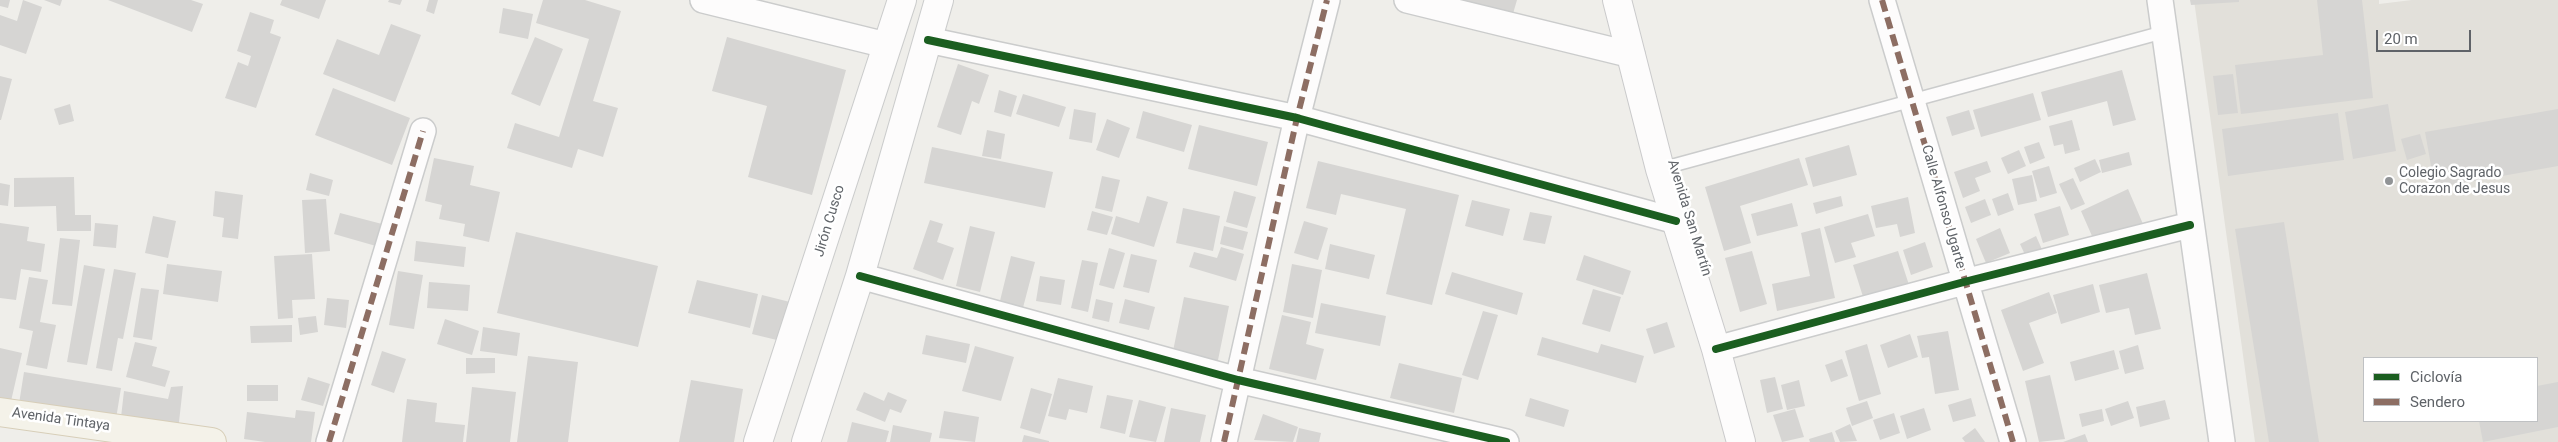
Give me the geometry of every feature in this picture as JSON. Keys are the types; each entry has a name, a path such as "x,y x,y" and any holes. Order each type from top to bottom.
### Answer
{"main road":[{"name":"Avenida Tintaya","path":"0,412 160,438 212,442"}],"street":[{"path":"703,0 886,45"},
{"name":"Jirón Cusco","path":"758,442 902,0"},
{"path":"806,442 860,276 939,0"},
{"path":"1224,442 1297,118 1327,0"},
{"path":"1407,0 1632,55"},
{"name":"Avenida San Martín","path":"1617,0 1660,169 1716,349 1741,442"},
{"name":"Calle Alfonso Ugarte","path":"1882,0 1964,282 2013,442"},
{"path":"2160,0 2190,225 2222,442"},
{"path":"928,40 1297,118 1676,221"},
{"path":"329,442 424,131"},
{"path":"1716,349 1964,282 2190,225"},
{"path":"860,276 1238,380 1506,442"}],"lane":[{"path":"1660,169 1913,102 2164,32"}],"shaded area":[{"name":"Colegio Sagrado Corazon de Jesus","path":"2194,0 2379,0 2379,4 2412,0 2558,0 2558,442 2255,442"}],"building":[{"path":"0,0 10,0 8,8 0,6"},
{"path":"23,0 42,7 26,54 0,45 0,15 17,21"},
{"path":"44,0 62,0 60,6"},
{"path":"108,0 191,0 203,4 192,32"},
{"path":"282,0 326,0 319,19 280,5"},
{"path":"389,0 402,0 400,5 388,2"},
{"path":"429,0 438,0 434,14 426,11"},
{"path":"543,0 585,0 621,11 593,101 618,108 603,157 578,149 572,168 507,148 515,123 559,137 589,39 536,23"},
{"path":"1458,0 1517,0 1512,17"},
{"path":"2190,0 2239,0 2239,2 2191,5"},
{"path":"2317,0 2362,0 2373,98 2241,114 2235,65 2323,55"},
{"path":"503,8 533,14 528,39 499,33"},
{"path":"250,12 274,20 270,33 281,37 256,108 225,98 238,62 248,66 251,56 237,51"},
{"path":"391,24 421,35 395,102 323,74 337,39 379,55"},
{"path":"535,37 563,49 540,106 511,94"},
{"path":"727,37 846,70 812,195 748,177 767,106 712,91"},
{"path":"958,64 989,75 979,104 972,101 961,135 937,127"},
{"path":"2122,70 2136,120 2113,126 2107,101 2048,117 2041,92"},
{"path":"2233,74 2238,113 2218,115 2213,76"},
{"path":"0,76 12,79 1,120 0,120"},
{"path":"333,88 410,118 392,165 315,135"},
{"path":"999,90 1017,96 1011,117 994,112"},
{"path":"2033,93 2041,120 1981,137 1973,110"},
{"path":"1023,94 1066,107 1059,127 1016,114"},
{"path":"70,104 74,121 59,125 54,109"},
{"path":"2388,104 2396,151 2353,159 2345,112"},
{"path":"1074,109 1096,113 1092,143 1069,139"},
{"path":"2558,109 2558,166 2435,188 2425,132"},
{"path":"1969,110 1975,129 1952,136 1946,117"},
{"path":"1143,111 1192,125 1184,152 1136,138"},
{"path":"2338,113 2344,160 2228,176 2222,129"},
{"path":"1107,119 1130,128 1119,158 1096,150"},
{"path":"2072,120 2080,150 2065,154 2063,144 2054,146 2049,126"},
{"path":"1199,125 1268,142 1257,186 1188,169"},
{"path":"987,130 1005,134 1001,159 982,156"},
{"path":"2420,134 2426,154 2407,160 2401,139"},
{"path":"2039,142 2045,158 2030,164 2024,147"},
{"path":"1849,145 1857,175 1813,187 1805,158"},
{"path":"932,147 1053,172 1045,208 924,183"},
{"path":"2019,150 2026,166 2008,174 2001,158"},
{"path":"2129,152 2132,165 2102,173 2099,160"},
{"path":"434,158 474,166 470,185 500,192 489,242 463,236 465,224 439,219 442,205 425,201"},
{"path":"1799,158 1808,185 1740,206 1751,243 1724,251 1705,187"},
{"path":"2095,159 2101,172 2080,182 2074,168"},
{"path":"1318,161 1459,195 1432,305 1386,294 1406,209 1341,194 1336,215 1306,208"},
{"path":"1987,161 1991,172 1975,178 1980,191 1963,198 1954,172"},
{"path":"2049,166 2057,193 2040,198 2032,171"},
{"path":"310,173 333,180 329,196 306,190"},
{"path":"2032,175 2037,201 2018,205 2012,179"},
{"path":"1102,176 1120,180 1112,212 1095,208"},
{"path":"74,177 75,215 91,215 91,231 57,231 56,206 14,207 14,178"},
{"path":"2073,178 2085,204 2071,210 2059,184"},
{"path":"0,183 10,185 8,206 0,205"},
{"path":"2128,189 2143,224 2096,245 2081,211"},
{"path":"215,191 243,195 238,239 222,237 224,218 213,216"},
{"path":"1234,191 1256,197 1247,228 1226,222"},
{"path":"2008,193 2014,210 1998,216 1992,199"},
{"path":"1147,196 1168,202 1154,247 1111,234 1116,216 1139,223"},
{"path":"1841,196 1843,206 1816,214 1813,203"},
{"path":"1908,197 1915,233 1900,237 1897,224 1876,228 1871,206"},
{"path":"326,199 330,251 305,253 302,200"},
{"path":"1985,199 1991,215 1971,223 1965,207"},
{"path":"1472,200 1510,209 1503,236 1465,226"},
{"path":"1792,203 1798,226 1757,236 1751,214"},
{"path":"2060,206 2069,235 2043,243 2034,214"},
{"path":"1183,208 1220,216 1213,251 1176,243"},
{"path":"1092,211 1113,217 1107,235 1087,230"},
{"path":"1530,212 1552,216 1545,244 1523,240"},
{"path":"340,213 382,224 376,246 334,234"},
{"path":"1868,214 1875,236 1851,243 1856,257 1835,263 1824,227"},
{"path":"153,216 176,221 168,258 145,253"},
{"path":"930,220 943,224 937,242 954,248 943,280 913,269"},
{"path":"1304,221 1328,228 1318,260 1294,253"},
{"path":"2284,222 2319,442 2269,442 2235,229"},
{"path":"0,223 29,227 27,241 45,244 41,272 21,269 16,300 0,298"},
{"path":"95,223 118,225 116,248 93,246"},
{"path":"970,226 995,232 980,292 956,286"},
{"path":"1224,226 1248,232 1243,250 1220,244"},
{"path":"1820,228 1835,298 1777,311 1772,284 1810,276 1801,233"},
{"path":"2000,228 2010,253 1986,263 1976,239"},
{"path":"516,232 658,266 638,347 497,313"},
{"path":"2036,236 2044,254 2028,261 2020,244"},
{"path":"60,238 80,240 72,306 52,304"},
{"path":"416,241 466,247 464,267 414,261"},
{"path":"1925,242 1933,267 1911,275 1903,250"},
{"path":"1330,244 1375,255 1369,279 1325,269"},
{"path":"1221,247 1244,254 1236,281 1189,267 1194,252 1217,258"},
{"path":"1109,248 1125,253 1114,289 1099,285"},
{"path":"1752,251 1767,304 1740,312 1725,258"},
{"path":"1898,251 1910,288 1865,303 1853,265"},
{"path":"312,254 315,299 292,300 293,318 278,319 274,256"},
{"path":"1131,254 1157,260 1149,293 1123,287"},
{"path":"1584,255 1631,271 1623,295 1576,280"},
{"path":"1011,256 1035,262 1020,319 997,313"},
{"path":"1082,260 1098,263 1088,312 1071,308"},
{"path":"167,264 222,271 218,302 163,294"},
{"path":"1292,264 1322,270 1313,318 1283,312"},
{"path":"84,265 105,269 87,365 67,362"},
{"path":"114,269 136,273 123,339 118,338 112,371 96,368"},
{"path":"398,271 423,275 414,329 389,325"},
{"path":"1452,272 1523,293 1517,315 1445,294"},
{"path":"2147,273 2161,329 2135,335 2129,308 2106,313 2099,285"},
{"path":"1040,276 1065,280 1061,305 1036,301"},
{"path":"29,277 48,280 40,322 56,325 47,369 26,365 33,331 19,328"},
{"path":"697,280 758,294 750,328 688,313"},
{"path":"429,282 470,285 468,311 427,308"},
{"path":"2093,284 2100,312 2061,324 2053,295"},
{"path":"141,288 159,290 152,340 133,337"},
{"path":"1593,289 1621,297 1610,332 1582,324"},
{"path":"2049,292 2057,313 2029,323 2044,363 2023,371 2001,310"},
{"path":"762,295 790,302 781,341 752,334"},
{"path":"1184,297 1229,306 1217,365 1172,356"},
{"path":"327,298 349,300 346,328 324,325"},
{"path":"1096,299 1113,303 1109,322 1092,318"},
{"path":"1125,299 1155,307 1149,330 1119,323"},
{"path":"1321,303 1386,316 1380,346 1315,333"},
{"path":"1483,311 1498,315 1478,380 1462,375"},
{"path":"1282,315 1311,322 1306,344 1324,349 1316,380 1269,369"},
{"path":"316,316 318,332 300,335 298,318"},
{"path":"445,319 479,331 472,355 437,344"},
{"path":"1667,322 1675,347 1654,354 1646,329"},
{"path":"292,325 292,342 251,343 250,326"},
{"path":"483,327 520,333 517,356 480,351"},
{"path":"1948,331 1959,390 1935,394 1929,357 1922,358 1917,336"},
{"path":"1910,334 1918,357 1888,368 1880,345"},
{"path":"926,335 970,344 966,363 922,354"},
{"path":"1542,337 1598,353 1601,344 1644,356 1636,383 1537,355"},
{"path":"135,342 157,347 152,366 170,371 165,387 126,377"},
{"path":"1867,344 1881,394 1859,401 1845,351"},
{"path":"2138,345 2144,369 2125,374 2119,351"},
{"path":"975,346 1014,357 1001,401 962,391"},
{"path":"0,348 22,353 9,410 0,408"},
{"path":"2114,350 2119,369 2075,381 2070,362"},
{"path":"382,351 406,359 394,393 371,385"},
{"path":"528,356 578,362 568,442 517,442"},
{"path":"466,358 495,358 495,373 466,374"},
{"path":"1842,359 1848,376 1831,382 1825,365"},
{"path":"1399,363 1462,378 1454,413 1390,398"},
{"path":"24,372 121,388 115,425 18,410"},
{"path":"2050,375 2065,439 2039,442 2025,381"},
{"path":"308,377 330,384 323,406 301,400"},
{"path":"1775,377 1783,409 1767,413 1760,380"},
{"path":"1058,378 1093,386 1087,413 1069,409 1066,420 1048,416"},
{"path":"691,380 743,389 734,442 679,442"},
{"path":"1799,380 1805,406 1787,410 1781,385"},
{"path":"2558,382 2558,427 2483,442 2479,422 2538,422 2538,386"},
{"path":"247,385 278,385 278,401 247,401"},
{"path":"183,386 178,431 120,426 124,391 168,399 171,387"},
{"path":"472,387 516,392 510,442 466,442"},
{"path":"1031,388 1052,394 1040,434 1020,428"},
{"path":"864,392 884,401 888,392 907,400 901,413 890,409 885,422 856,410"},
{"path":"1107,395 1133,400 1125,434 1100,428"},
{"path":"1530,398 1569,410 1564,427 1525,416"},
{"path":"1971,398 1976,416 1953,422 1948,405"},
{"path":"407,399 437,403 435,422 465,425 463,442 402,442"},
{"path":"1139,400 1166,407 1156,442 1129,437"},
{"path":"2165,400 2170,419 2140,427 2136,407"},
{"path":"1867,401 1873,418 1852,426 1846,408"},
{"path":"2128,401 2134,418 2111,426 2105,409"},
{"path":"1171,408 1206,415 1200,442 1164,442"},
{"path":"1924,408 1931,430 1907,439 1900,416"},
{"path":"1795,409 1804,437 1782,442 1773,415"},
{"path":"2102,409 2104,421 2082,427 2079,414"},
{"path":"296,410 315,412 311,442 265,442 244,439 247,412 295,418"},
{"path":"944,411 979,417 975,442 939,438"},
{"path":"1894,413 1900,433 1880,440 1873,420"},
{"path":"1263,414 1298,427 1293,442 1254,440"},
{"path":"852,422 889,431 886,442 847,442"},
{"path":"1850,424 1857,441 1840,442 1835,431"},
{"path":"893,425 932,433 930,442 890,442"},
{"path":"1299,428 1321,433 1319,442 1296,442"},
{"path":"1975,428 1985,442 1965,442 1962,438"},
{"path":"1832,432 1835,442 1810,442 1809,439"},
{"path":"2085,434 2088,442 2063,442"},
{"path":"1024,435 1049,441 1049,442 1022,442"}],"marked path":[{"path":"1224,442 1297,118 1327,0"},
{"path":"1882,0 2013,442"},
{"path":"329,442 423,131"}],"cycle path":[{"path":"928,40 1297,118 1676,221"},
{"path":"1716,349 1964,282 2190,225"},
{"path":"860,276 1238,380 1506,442"}],"place":[{"name":"Colegio Sagrado Corazon de Jesus","path":"2389,181"}]}
